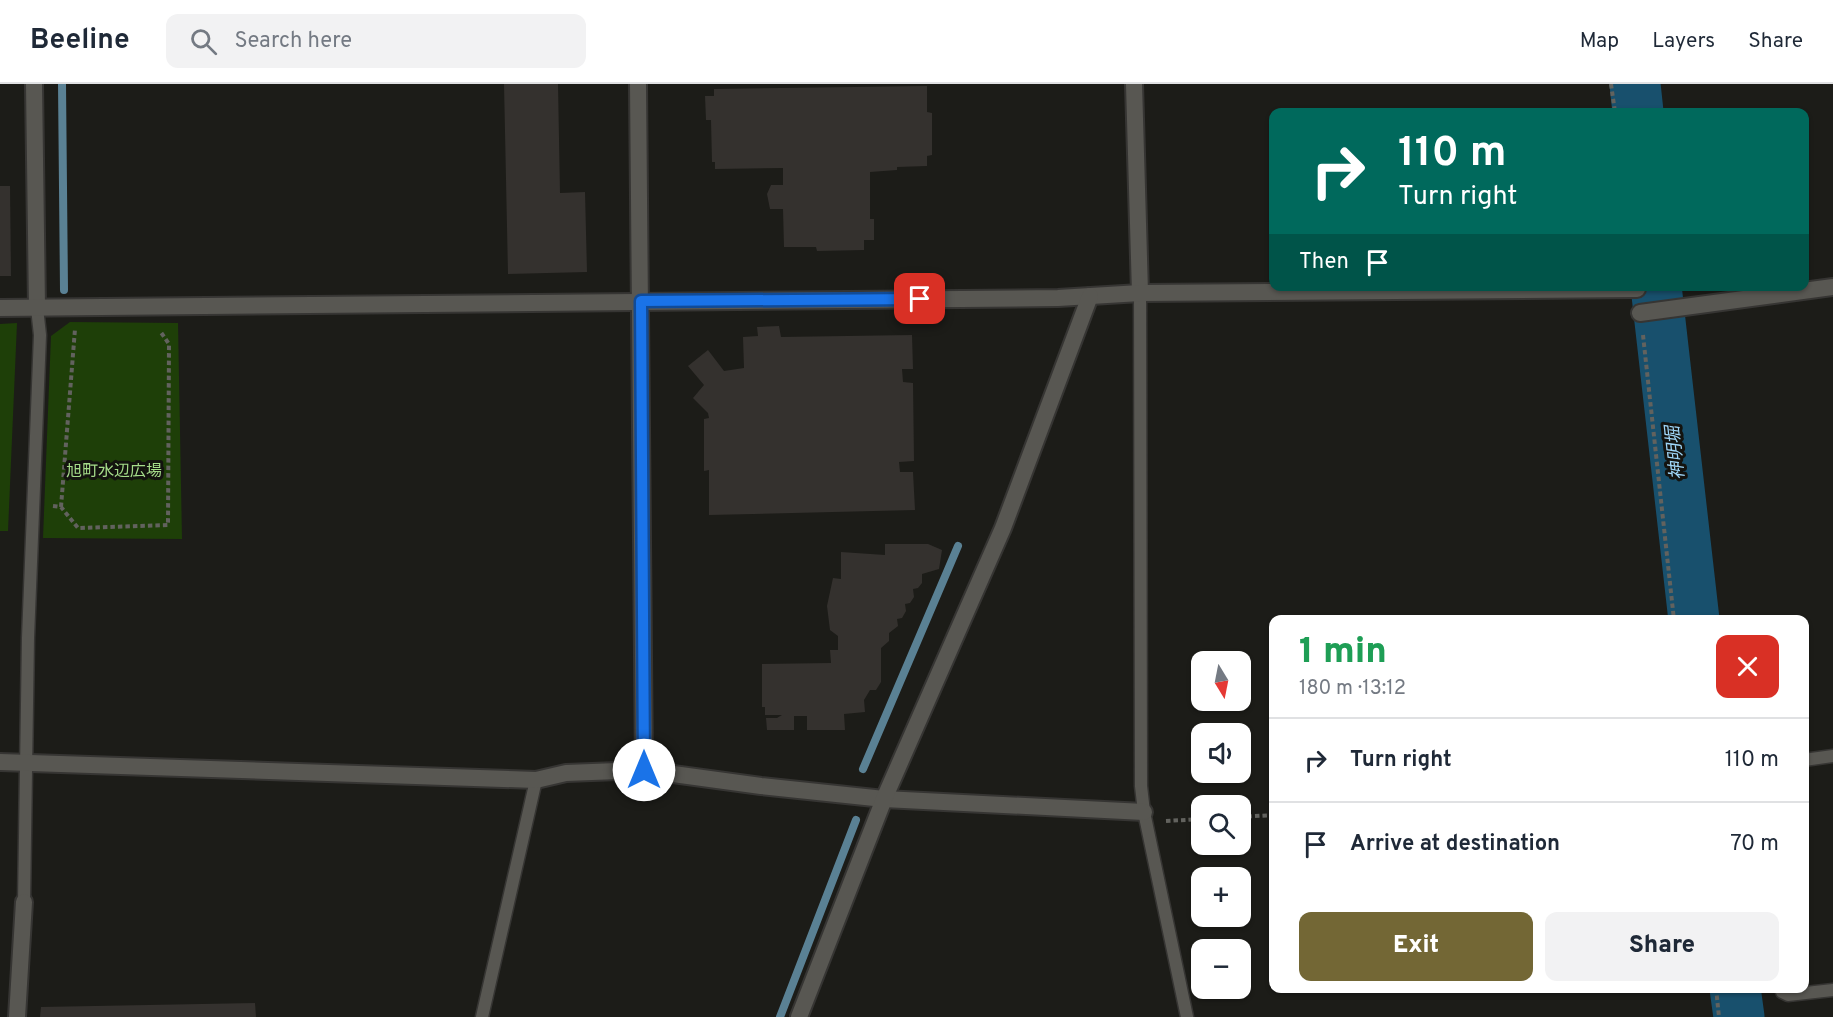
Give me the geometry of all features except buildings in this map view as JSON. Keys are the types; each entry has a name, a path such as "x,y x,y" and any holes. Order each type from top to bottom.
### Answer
{"street":[{"path":"34,84 37,308"},
{"path":"638,84 644,770"},
{"path":"1134,84 1140,292"},
{"path":"1809,290 1833,287"},
{"path":"0,308 1090,296 1140,292 1388,291"},
{"path":"1640,313 1806,291"},
{"path":"799,1017 884,799 1003,528 1090,296"},
{"path":"0,762 536,780 566,773 644,770 761,786 884,799 1144,812"},
{"path":"17,1017 24,902"}],"lane":[{"path":"1140,292 1144,812 1187,1017"},
{"path":"24,902 28,638 40,335 37,308"},
{"path":"1809,759 1833,756"},
{"path":"482,1017 536,780"},
{"path":"1809,993 1833,990"},
{"path":"1784,993 1788,995 1806,993"}],"path":[{"path":"1611,84 1614,108"},
{"path":"1640,313 1673,615"},
{"path":"84,329 73,329 62,507 78,528 168,525 169,344 162,331 151,331"},
{"path":"34,505 62,507"},
{"path":"1144,812 1161,822 1191,820"},
{"path":"1251,816 1269,815"},
{"path":"1717,993 1719,1017"}],"green space":[{"name":"旭町水辺広場","path":"70,322 178,323 182,539 43,538 51,336"},
{"path":"17,323 8,531 0,531 0,324"}],"waterway":[{"path":"62,84 64,290"},
{"name":"神明堀","path":"1635,84 1638,108"},
{"name":"神明堀","path":"1657,291 1693,615"},
{"path":"863,769 958,546"},
{"path":"780,1017 856,820"},
{"name":"神明堀","path":"1736,993 1739,1017"}],"route":[{"path":"644,770 641,301 920,299"}]}
